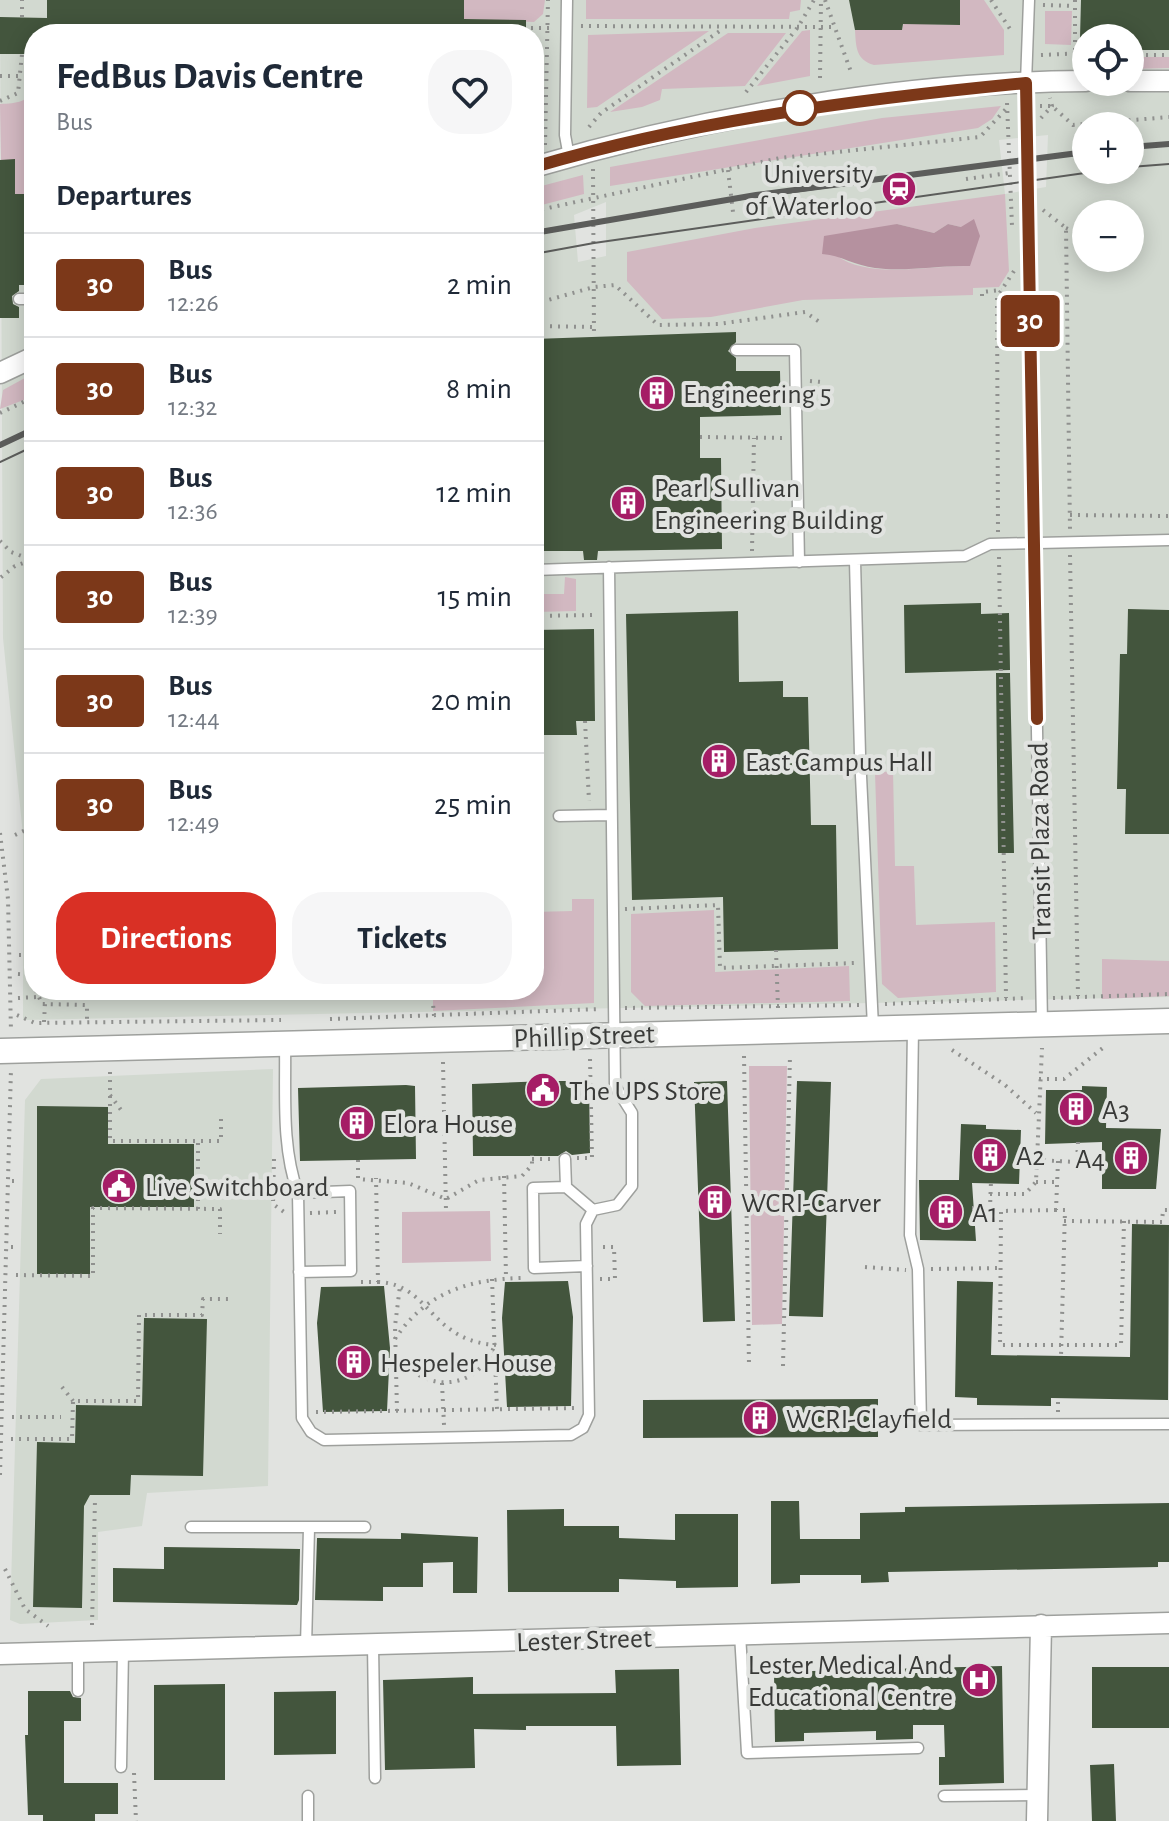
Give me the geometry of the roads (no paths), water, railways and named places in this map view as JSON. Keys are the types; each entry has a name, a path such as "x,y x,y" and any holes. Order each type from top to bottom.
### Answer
{"street":[{"path":"544,164 724,121 819,105 1026,83 1072,81"},
{"path":"1144,81 1169,81"},
{"path":"0,373 24,362"},
{"name":"Phillip Street","path":"0,1051 286,1032 614,1034 778,1018 873,1016 913,1026 1042,1036 1169,1021"},
{"name":"Lester Street","path":"0,1654 1169,1623"},
{"path":"1037,1821 1041,1625"}],"lane":[{"path":"567,0 565,135 569,157"},
{"name":"Transit Plaza Road","path":"1029,0 1026,83 1042,1036"},
{"path":"19,299 24,299"},
{"path":"736,350 795,350 799,562"},
{"path":"544,570 965,556 990,544 1169,540"},
{"path":"855,561 860,755 873,1016"},
{"path":"593,1210 617,1205 632,1186 632,1113 615,1086 609,567"},
{"path":"559,816 610,815"},
{"path":"913,1026 910,1235 918,1269 921,1425 1169,1424"},
{"path":"286,1032 287,1147 298,1193 302,1418 317,1437 339,1440 578,1432 589,1415 586,1224 593,1210"},
{"path":"565,1159 566,1187"},
{"path":"587,1266 534,1268 533,1188 566,1187 593,1210"},
{"path":"298,1193 350,1191 351,1271 299,1272"},
{"path":"191,1527 365,1527"},
{"path":"306,1646 309,1528"},
{"path":"740,1634 747,1753 918,1748"},
{"path":"373,1645 375,1778"},
{"path":"121,1767 123,1650"},
{"path":"78,1651 78,1691"},
{"path":"944,1796 1038,1795"},
{"path":"308,1796 308,1821"}],"tram line":[{"path":"705,204 1004,163"},
{"path":"1144,166 1169,164"},
{"path":"544,252 1072,175"},
{"path":"0,462 24,451"}],"railway":[{"path":"1144,146 1169,144"},
{"path":"544,231 756,195 1072,154"},
{"path":"0,445 24,434"}],"place":[{"name":"University of Waterloo","path":"899,189"},
{"name":"Engineering 5","path":"657,393"},
{"name":"Pearl Sullivan Engineering Building","path":"628,503"},
{"name":"East Campus Hall","path":"719,761"},
{"name":"The UPS Store","path":"543,1090"},
{"name":"A3","path":"1076,1109"},
{"name":"Elora House","path":"357,1123"},
{"name":"A2","path":"990,1155"},
{"name":"A4","path":"1131,1158"},
{"name":"Live Switchboard","path":"119,1186"},
{"name":"WCRI-Carver","path":"715,1202"},
{"name":"A1","path":"946,1212"},
{"name":"Hespeler House","path":"354,1362"},
{"name":"WCRI-Clayfield","path":"760,1418"},
{"name":"Lester Medical And Educational Centre","path":"979,1680"}]}
